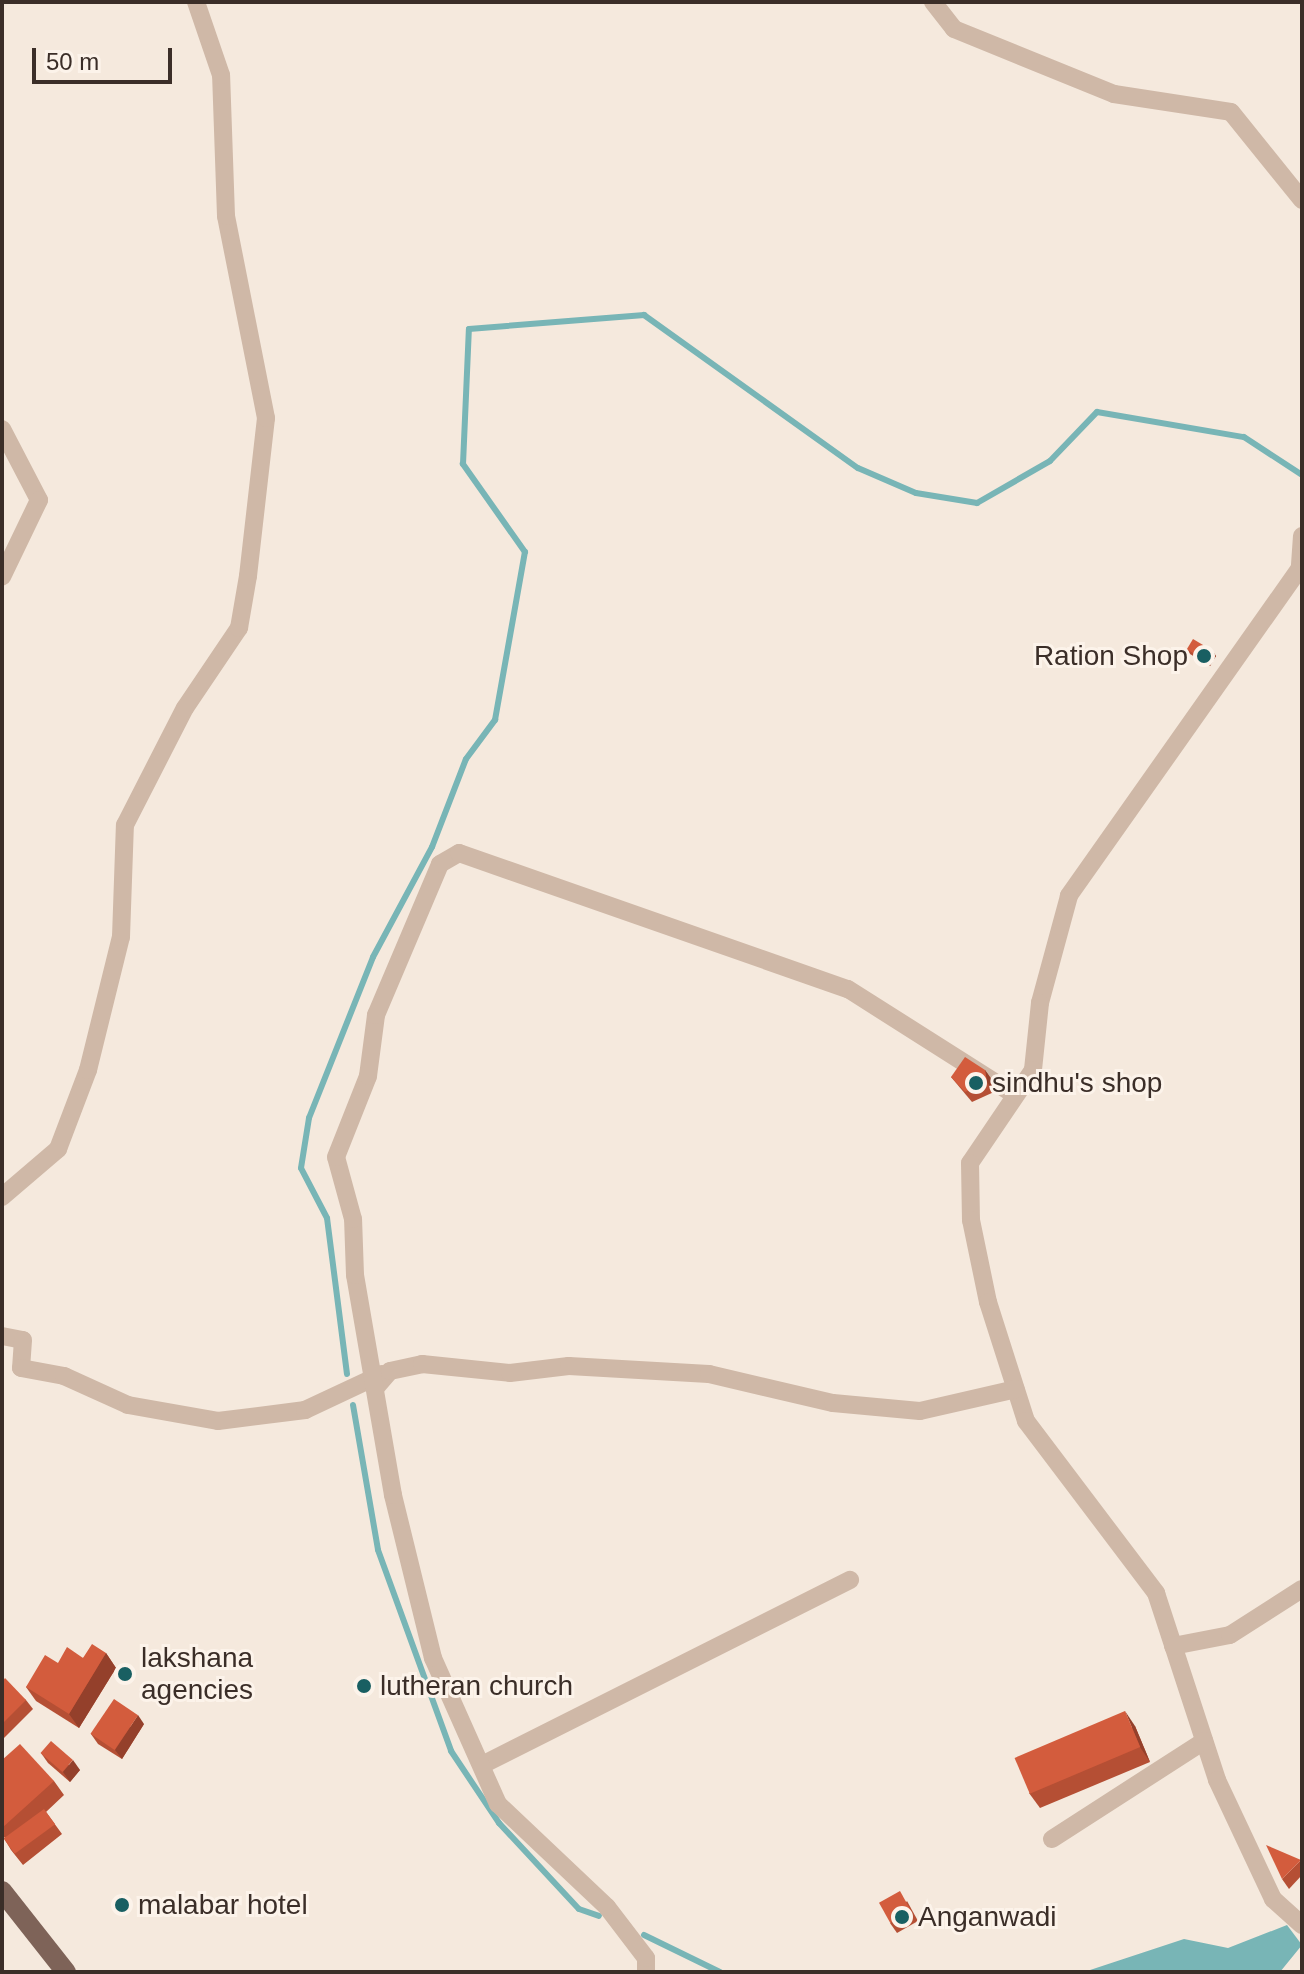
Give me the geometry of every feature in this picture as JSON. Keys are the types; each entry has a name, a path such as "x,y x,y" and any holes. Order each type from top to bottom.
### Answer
{"main road":[{"path":"2,1891 66,1972"}],"street":[{"path":"2,1197 58,1149 121,937 125,825 185,708 239,628 266,418 226,216 221,75 196,2"},
{"path":"933,2 954,29 1114,94 1231,112 1302,200"},
{"path":"2,429 39,500 2,577"},
{"path":"1302,536 1300,568 1069,896 1040,1003 1033,1070 970,1163 971,1220 1026,1421 1156,1593 1204,1741 1273,1899 1302,1925"},
{"path":"646,1972 646,1958 607,1907 498,1804 433,1658 393,1495 380,1378 353,1219 336,1157 368,1076 376,1015 440,864 459,853 848,989 1015,1095"},
{"path":"2,1336 23,1340 21,1368"},
{"path":"2,1375 21,1368 64,1376 128,1405 218,1421 305,1410 422,1364 510,1373 569,1366 709,1374 833,1403 920,1411 1016,1389"},
{"path":"482,1765 850,1580"},
{"path":"1173,1646 1230,1635 1302,1589"},
{"path":"1052,1839 1204,1741"}],"water":[{"path":"1287,1925 1302,1945 1280,1972 1084,1972 1184,1939 1228,1948"}],"building":[{"path":"1193,639 1213,651 1207,661 1187,649"},
{"path":"965,1057 985,1070 987,1082 965,1092 951,1077"},
{"path":"92,1644 106,1653 69,1714 26,1687 45,1655 58,1663 67,1647 83,1658"},
{"path":"5,1678 26,1700 2,1724 2,1682"},
{"path":"114,1699 138,1715 115,1750 91,1734"},
{"path":"1125,1711 1140,1747 1030,1794 1015,1758"},
{"path":"51,1741 73,1760 62,1772 41,1753"},
{"path":"20,1744 54,1781 2,1828 2,1760"},
{"path":"44,1809 55,1824 15,1854 4,1838"},
{"path":"1266,1845 1301,1860 1282,1879"},
{"path":"900,1891 911,1911 890,1923 879,1903"}],"waterway":[{"path":"347,1374 327,1218 301,1168 309,1118 373,957 432,847 466,759 495,720 525,552 463,464 469,329 644,315 858,468 916,493 977,503 1050,461 1097,412 1244,437 1302,475"},
{"path":"353,1405 378,1550 451,1751 499,1823 579,1909 599,1916"},
{"path":"644,1935 720,1972"}],"place":[{"name":"Ration Shop","path":"1204,656"},
{"name":"sindhu's shop","path":"976,1083"},
{"name":"lakshana agencies","path":"125,1674"},
{"name":"lutheran church","path":"364,1686"},
{"name":"malabar hotel","path":"122,1905"},
{"name":"Anganwadi","path":"902,1917"}]}
